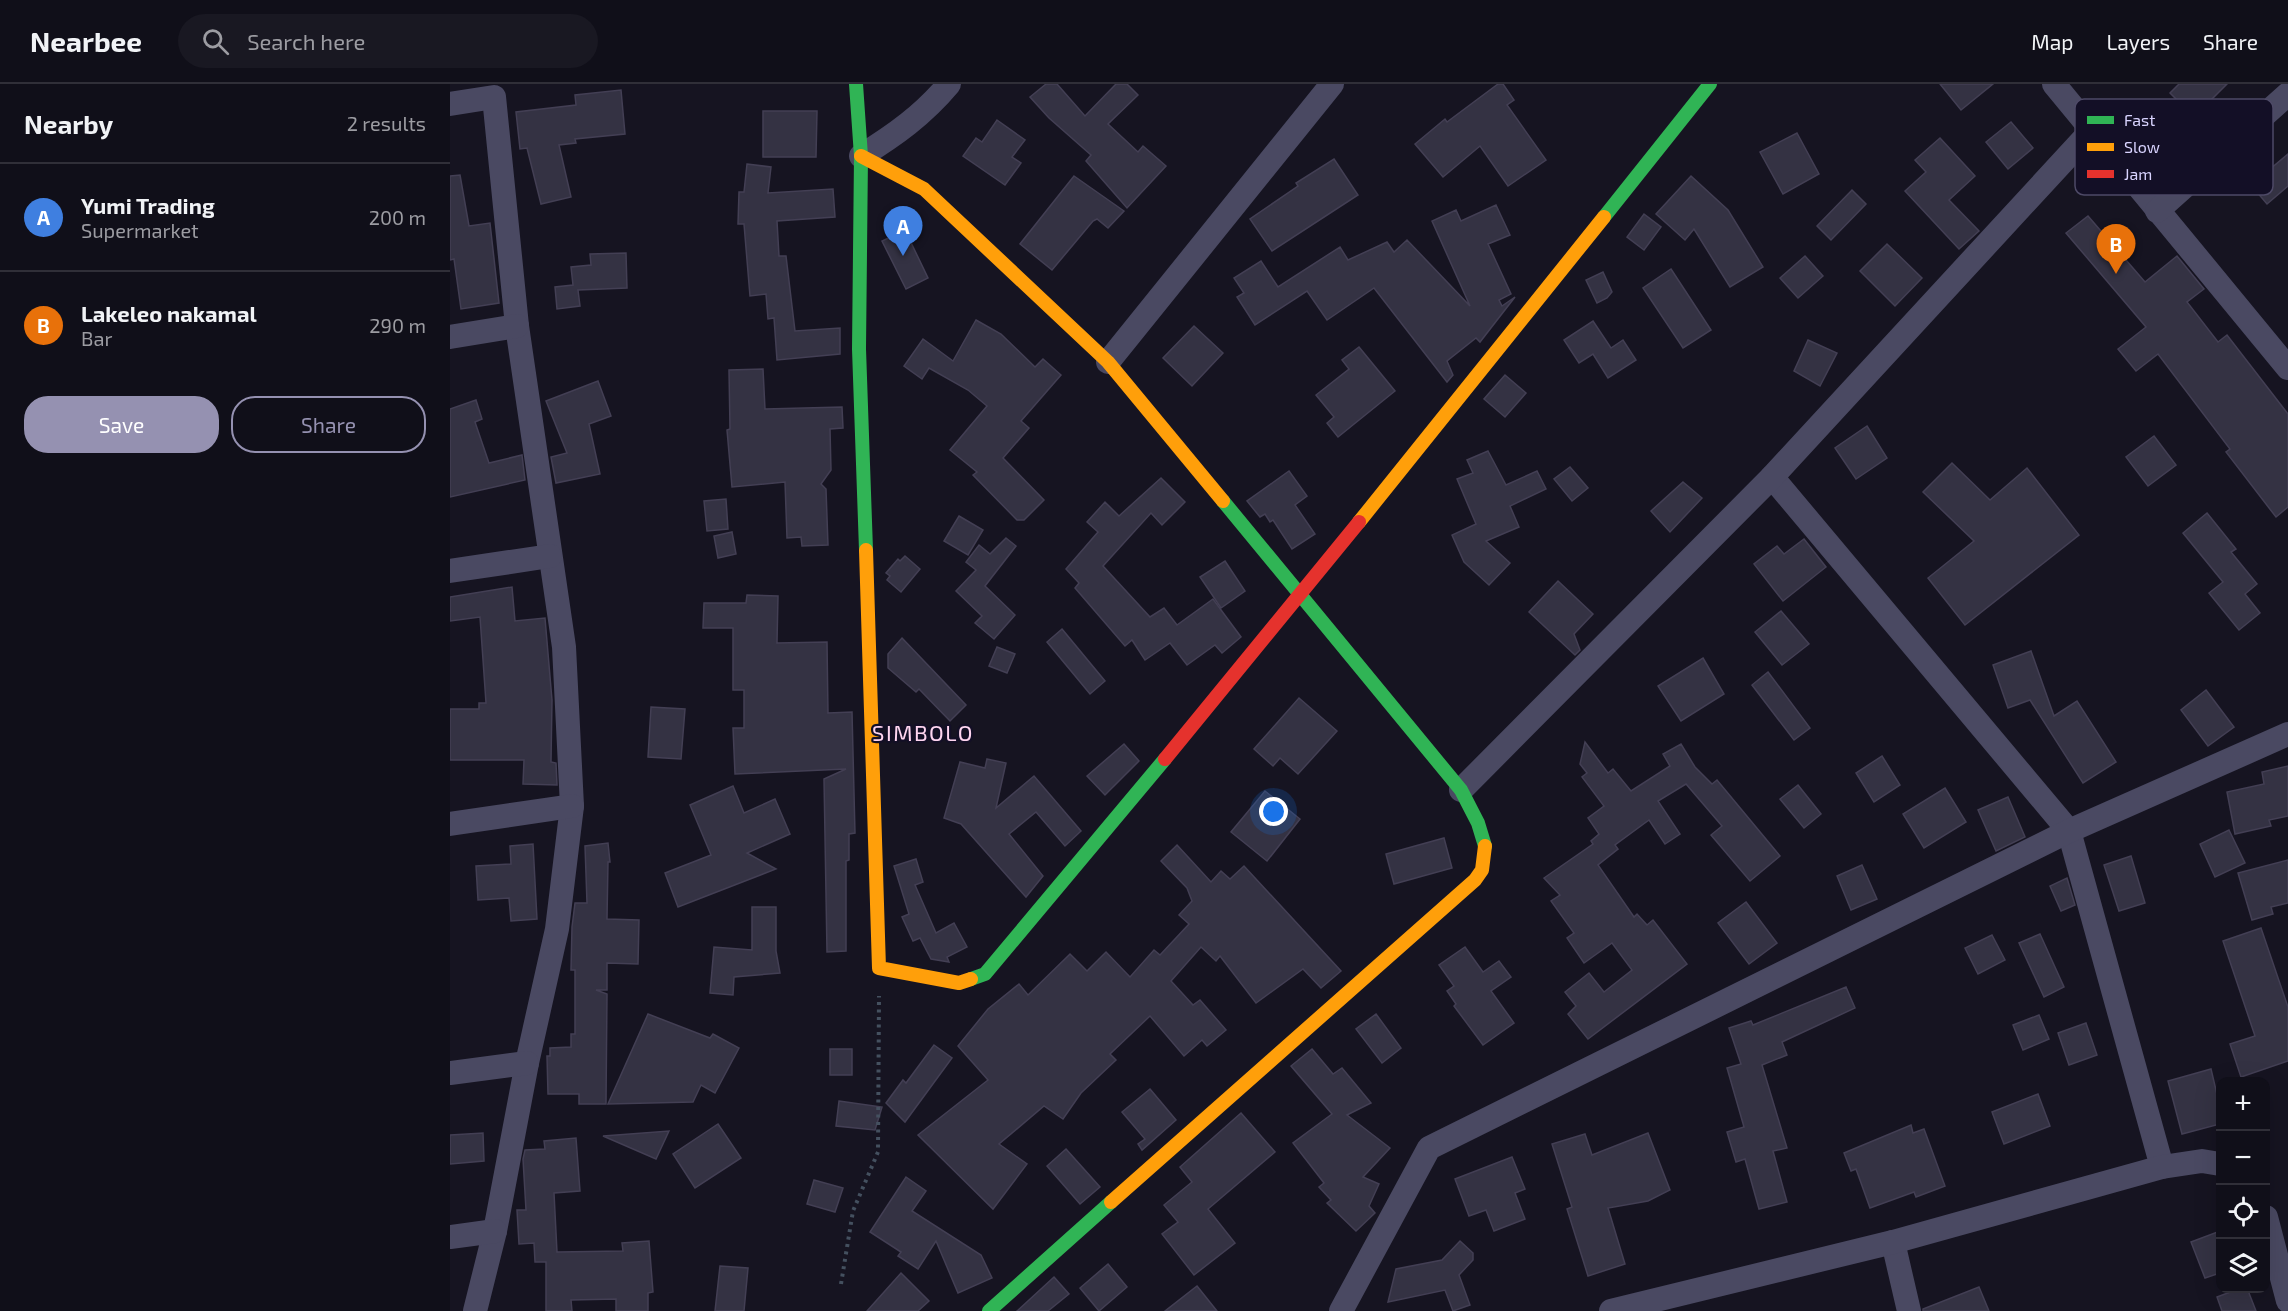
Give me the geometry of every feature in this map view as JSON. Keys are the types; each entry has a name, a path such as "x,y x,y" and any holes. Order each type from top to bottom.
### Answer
{"street":[{"path":"856,84 861,156 859,349 879,968 959,983 985,974 1300,597 1710,84"},
{"path":"861,156 899,133 927,111 949,84"},
{"path":"1108,362 1332,84"},
{"path":"2054,84 2075,109"},
{"path":"450,104 493,91 517,326 564,647 572,806 565,884 557,929 526,1064 495,1231 475,1311"},
{"path":"2273,107 2288,94"},
{"path":"1461,790 1772,477 2075,148"},
{"path":"861,156 924,189 1108,362 1461,790 1480,824 1486,856 1481,874 1148,1171 1057,1247 989,1311"},
{"path":"2144,195 2288,368"},
{"path":"2157,211 2175,195"},
{"path":"450,337 517,326"},
{"path":"1772,477 2069,831 2162,1167"},
{"path":"450,572 550,556"},
{"path":"1341,1311 1429,1148 2069,831 2288,734"},
{"path":"450,824 572,806"},
{"path":"450,1073 526,1064"},
{"path":"1611,1311 1893,1242 2162,1167 2202,1161 2216,1163"},
{"path":"450,1237 495,1231"},
{"path":"2270,1235 2288,1300"},
{"path":"1893,1242 1909,1311"}],"path":[{"path":"841,1284 853,1211 878,1152 881,1096 879,968"}],"building":[{"path":"1046,84 1057,84 1085,116 1116,84 1127,84 1138,95 1108,124 1138,152 1143,146 1166,166 1127,208 1086,161 1091,155 1049,118 1030,97"},
{"path":"1498,84 1503,84 1514,100 1507,105 1546,160 1508,186 1480,146 1443,177 1415,144 1445,119 1447,122"},
{"path":"1940,84 1993,84 1961,110"},
{"path":"2179,84 2227,84 2212,99 2176,99 2170,93"},
{"path":"621,90 625,134 575,139 576,143 559,145 571,197 541,204 527,148 520,149 516,112 576,105 575,95"},
{"path":"763,111 817,111 816,157 763,157"},
{"path":"997,120 1025,140 1012,157 1021,163 1005,185 963,156 976,138 982,142"},
{"path":"2011,122 2033,148 2008,169 1986,142"},
{"path":"1797,133 1819,174 1783,194 1760,152"},
{"path":"1940,138 1975,176 1949,200 1979,231 1959,249 1905,191 1926,172 1915,160"},
{"path":"2288,154 2288,186 2267,204 2259,195 2273,195 2273,167"},
{"path":"1334,159 1358,195 1272,251 1250,219 1298,186 1296,183"},
{"path":"747,164 771,167 768,193 833,189 835,217 777,221 779,256 786,256 795,331 840,328 840,354 777,360 774,318 768,319 766,294 750,296 744,224 738,224 739,192 744,192"},
{"path":"460,175 469,226 490,223 499,303 461,309 454,259 450,260 450,176"},
{"path":"1074,176 1124,211 1108,228 1097,219 1093,221 1052,270 1020,244"},
{"path":"1691,176 1728,210 1763,267 1730,287 1694,229 1685,240 1656,214"},
{"path":"1852,190 1866,204 1831,240 1817,226"},
{"path":"1496,205 1510,235 1488,244 1511,294 1499,300 1502,306 1515,297 1480,342 1476,338 1447,361 1453,375 1447,382 1374,288 1327,320 1307,291 1255,325 1237,297 1244,293 1234,278 1261,261 1278,287 1340,247 1348,260 1387,242 1394,252 1407,240 1470,306 1432,221 1456,210 1461,221"},
{"path":"1644,214 1661,227 1644,250 1627,237"},
{"path":"2088,216 2145,282 2177,256 2204,289 2187,302 2218,342 2227,335 2288,414 2288,507 2276,517 2226,452 2230,449 2158,354 2136,371 2118,349 2146,327 2066,233"},
{"path":"905,230 928,278 906,289 882,241"},
{"path":"1887,244 1922,278 1895,306 1860,271"},
{"path":"626,253 627,288 578,290 580,306 557,309 555,287 573,285 571,267 591,265 590,254"},
{"path":"1805,256 1823,276 1798,298 1780,278"},
{"path":"1671,269 1711,330 1683,348 1643,288"},
{"path":"1603,272 1612,292 1607,298 1597,303 1586,280"},
{"path":"976,320 1001,334 1035,367 1043,359 1061,375 1021,421 1029,428 1003,458 1044,500 1024,520 1017,520 973,475 977,472 950,450 987,406 968,390 929,368 922,379 904,366 923,339 953,361"},
{"path":"1593,321 1611,348 1623,340 1636,360 1608,378 1593,354 1579,363 1564,340"},
{"path":"1194,326 1223,353 1192,386 1163,358"},
{"path":"1808,340 1837,353 1820,386 1794,371"},
{"path":"1359,347 1395,391 1338,437 1327,423 1334,417 1316,395 1349,369 1342,360"},
{"path":"763,369 765,409 842,407 843,428 830,429 831,470 821,484 826,489 828,545 802,546 801,537 787,538 785,482 732,487 727,430 730,429 729,370"},
{"path":"1505,375 1526,393 1505,417 1484,399"},
{"path":"598,381 611,416 589,424 600,474 556,483 551,457 567,453 546,401"},
{"path":"476,400 482,419 475,422 489,463 522,455 525,480 450,497 450,409"},
{"path":"1867,426 1887,458 1856,479 1835,448"},
{"path":"2154,436 2176,465 2148,486 2126,457"},
{"path":"1488,451 1506,485 1537,471 1546,489 1510,506 1519,527 1486,541 1510,563 1489,585 1464,562 1452,535 1476,524 1457,479 1473,473 1467,460"},
{"path":"1952,463 1990,500 2027,468 2079,535 1965,625 1928,578 1974,541 1923,492"},
{"path":"1570,467 1588,488 1572,501 1554,479"},
{"path":"1289,471 1307,496 1295,505 1315,534 1292,549 1273,520 1270,522 1265,514 1260,517 1247,501"},
{"path":"1161,478 1185,502 1162,525 1151,513 1103,566 1150,617 1164,608 1177,625 1213,599 1241,637 1222,653 1215,645 1187,665 1170,643 1145,660 1132,640 1125,646 1075,588 1079,583 1066,569 1098,532 1087,522 1105,502 1119,516"},
{"path":"1683,482 1702,498 1670,532 1651,511"},
{"path":"726,499 728,529 707,531 704,501"},
{"path":"2207,513 2236,549 2231,552 2257,584 2245,594 2260,613 2239,630 2209,593 2223,582 2183,533"},
{"path":"959,516 983,530 968,555 944,541"},
{"path":"732,532 736,554 718,558 714,536"},
{"path":"1006,538 1016,546 985,586 1015,615 994,639 975,623 982,616 956,591 976,570 966,562 979,545 990,554"},
{"path":"1804,539 1826,567 1783,601 1754,564 1777,546 1784,554"},
{"path":"905,556 920,569 901,592 887,580 890,576 886,573 898,559 900,561"},
{"path":"1225,561 1245,591 1221,608 1200,577"},
{"path":"1558,581 1593,614 1574,634 1580,650 1575,655 1529,612"},
{"path":"512,587 515,621 545,618 552,700 551,762 556,763 557,785 523,784 524,760 450,760 450,709 479,709 479,703 486,703 480,617 450,621 450,597"},
{"path":"747,595 778,596 777,643 827,642 828,713 852,712 855,833 849,834 849,860 846,861 846,951 827,952 824,779 846,769 735,774 733,728 744,728 744,690 733,690 733,628 703,628 704,603 746,603"},
{"path":"1781,611 1809,644 1782,665 1755,632"},
{"path":"1062,629 1105,681 1090,694 1047,642"},
{"path":"902,638 966,705 950,721 919,689 916,692 888,668 888,654"},
{"path":"997,647 1015,654 1007,673 989,666"},
{"path":"2031,651 2054,716 2077,701 2116,762 2083,783 2030,700 2008,708 1993,665"},
{"path":"1703,658 1724,694 1681,721 1658,686"},
{"path":"1768,672 1810,728 1794,740 1752,685"},
{"path":"2206,690 2234,727 2208,746 2181,710"},
{"path":"1299,698 1337,731 1298,774 1280,758 1273,766 1254,749"},
{"path":"651,707 685,709 681,759 648,757"},
{"path":"1585,742 1608,773 1613,769 1631,791 1670,766 1663,754 1681,744 1695,767 1712,784 1717,780 1780,856 1750,881 1711,835 1722,826 1686,784 1658,801 1680,834 1665,844 1649,820 1615,845 1618,849 1598,865 1634,917 1637,914 1647,925 1653,920 1687,964 1588,1039 1568,1014 1576,1006 1565,992 1589,973 1604,992 1632,970 1612,943 1584,963 1567,938 1574,933 1551,901 1560,895 1544,878 1593,844 1591,841 1599,834 1588,818 1604,806 1582,777 1587,773 1580,764"},
{"path":"1124,744 1139,761 1105,795 1087,776"},
{"path":"1882,756 1900,785 1874,802 1856,773"},
{"path":"987,759 1006,763 996,808 1034,776 1081,831 1065,846 1036,812 1009,834 1043,876 1026,897 961,824 944,818 960,762 985,768"},
{"path":"2288,766 2288,816 2269,820 2271,826 2235,834 2227,792 2264,784 2262,772"},
{"path":"1798,785 1821,814 1804,828 1780,799"},
{"path":"733,786 744,813 775,799 790,834 747,853 776,869 678,907 665,873 711,855 690,805"},
{"path":"1945,788 1966,822 1924,848 1903,814"},
{"path":"1265,791 1300,819 1267,861 1231,832"},
{"path":"2008,797 2025,837 1996,851 1978,810"},
{"path":"2229,830 2245,863 2215,877 2200,844"},
{"path":"1444,838 1452,868 1394,884 1386,854"},
{"path":"608,843 610,862 608,862 607,919 639,920 638,964 607,963 607,990 596,990 607,994 606,1104 579,1104 579,1094 548,1094 547,1056 550,1056 550,1048 571,1047 571,1034 575,1034 575,970 571,970 572,927 575,903 587,903 585,846"},
{"path":"533,844 537,919 511,921 509,898 478,900 476,866 511,864 510,846"},
{"path":"1177,845 1211,882 1221,871 1230,879 1244,866 1341,971 1321,988 1303,969 1256,1003 1220,956 1216,961 1201,947 1171,981 1193,1005 1200,1000 1226,1030 1207,1046 1202,1040 1184,1056 1150,1016 1110,1054 1116,1060 1081,1093 1063,1119 1044,1106 999,1144 1027,1164 993,1209 918,1135 988,1080 958,1046 988,1009 1019,984 1028,995 1070,954 1087,971 1106,952 1130,977 1154,950 1160,955 1189,924 1179,915 1192,901 1187,888 1161,861"},
{"path":"2131,856 2145,903 2119,911 2104,865"},
{"path":"916,859 923,882 915,885 936,933 954,923 967,947 947,957 949,962 931,959 920,938 913,941 902,917 909,914 894,866"},
{"path":"2288,860 2288,903 2271,907 2273,914 2252,920 2238,873"},
{"path":"1862,865 1877,899 1851,910 1837,876"},
{"path":"2067,878 2075,905 2061,911 2050,886"},
{"path":"1746,902 1777,943 1749,964 1718,923"},
{"path":"752,907 776,907 776,951 780,973 734,977 733,995 710,993 714,947 752,950"},
{"path":"2261,928 2288,1007 2288,1061 2241,1077 2230,1044 2255,1036 2223,941"},
{"path":"2040,934 2064,987 2044,997 2019,943"},
{"path":"1992,935 2005,960 1978,974 1965,948"},
{"path":"1465,947 1483,972 1499,961 1511,977 1491,991 1514,1023 1483,1045 1454,1006 1456,1004 1447,991 1454,986 1439,965"},
{"path":"1846,987 1855,1008 1782,1042 1787,1055 1762,1065 1787,1148 1773,1151 1787,1202 1759,1209 1745,1159 1736,1162 1727,1132 1744,1127 1727,1068 1741,1064 1729,1028 1751,1021 1753,1025"},
{"path":"648,1014 710,1038 713,1034 739,1048 715,1093 701,1085 693,1102 608,1104"},
{"path":"1376,1014 1401,1048 1382,1063 1356,1029"},
{"path":"2039,1015 2049,1039 2023,1050 2013,1025"},
{"path":"2086,1023 2097,1055 2069,1065 2058,1033"},
{"path":"934,1045 952,1058 905,1122 886,1103 903,1080 906,1083"},
{"path":"830,1049 852,1049 852,1075 830,1075"},
{"path":"1312,1049 1333,1074 1342,1068 1371,1103 1347,1115 1390,1148 1363,1177 1379,1184 1369,1206 1375,1213 1356,1231 1327,1203 1331,1200 1319,1187 1324,1183 1293,1143 1332,1114 1291,1066"},
{"path":"2211,1069 2216,1090 2216,1125 2182,1134 2168,1081"},
{"path":"1150,1089 1176,1120 1142,1150 1138,1144 1145,1139 1122,1112"},
{"path":"2038,1094 2050,1126 2004,1144 1992,1112"},
{"path":"839,1101 882,1107 875,1130 836,1126"},
{"path":"1241,1113 1275,1152 1208,1209 1235,1243 1194,1275 1162,1234 1178,1222 1164,1205 1192,1182 1180,1167"},
{"path":"718,1124 741,1158 695,1188 673,1154"},
{"path":"1911,1125 1913,1133 1924,1129 1945,1186 1916,1197 1914,1192 1870,1208 1856,1169 1851,1171 1844,1153"},
{"path":"669,1131 656,1159 603,1136"},
{"path":"483,1133 484,1161 450,1164 450,1135"},
{"path":"1648,1133 1670,1190 1648,1201 1608,1208 1625,1264 1588,1276 1567,1209 1572,1207 1552,1144 1585,1134 1592,1155"},
{"path":"576,1138 580,1191 554,1193 557,1252 623,1251 622,1243 649,1241 653,1292 648,1293 648,1311 616,1311 616,1299 571,1300 572,1311 546,1311 546,1262 535,1262 534,1243 519,1244 517,1210 526,1210 523,1159 525,1150 545,1149 544,1141"},
{"path":"1066,1149 1100,1187 1080,1204 1047,1166"},
{"path":"1512,1157 1525,1189 1515,1193 1525,1219 1494,1231 1486,1210 1469,1216 1455,1179"},
{"path":"906,1177 926,1191 912,1211 981,1255 992,1278 958,1293 936,1241 918,1269 898,1256 901,1252 870,1232"},
{"path":"814,1180 843,1188 835,1212 807,1204"},
{"path":"2216,1233 2216,1274 2205,1278 2191,1242"},
{"path":"1460,1241 1473,1253 1473,1260 1459,1275 1470,1305 1453,1311 1445,1290 1388,1302 1396,1269 1442,1260"},
{"path":"1108,1264 1127,1287 1099,1311 1080,1288"},
{"path":"720,1266 748,1268 744,1311 715,1311"},
{"path":"901,1273 929,1301 918,1311 867,1311"},
{"path":"1054,1277 1069,1294 1048,1311 1017,1311"},
{"path":"1197,1286 1217,1311 1165,1311"},
{"path":"1979,1287 1989,1311 1923,1311 1923,1309"},
{"path":"2228,1293 2249,1293 2256,1311 2222,1311 2217,1297"}],"traffic: fast":[{"path":"856,84 861,156 859,349 866,550"},
{"path":"1604,217 1710,84"},
{"path":"1223,501 1461,790 1478,823 1485,846"},
{"path":"971,979 985,974 1165,759"},
{"path":"989,1311 1111,1202"}],"traffic: slow":[{"path":"861,156 924,189 1108,362 1223,501"},
{"path":"1359,522 1604,217"},
{"path":"866,550 879,968 959,983 971,979"},
{"path":"1111,1202 1475,880 1482,870 1485,846"}],"traffic: jam":[{"path":"1165,759 1359,522"}],"place":[{"name":"Yumi Trading","path":"903,256"},
{"name":"Lakeleo nakamal","path":"2116,274"}],"district":[{"name":"SIMBOLO","path":"923,733"}]}
